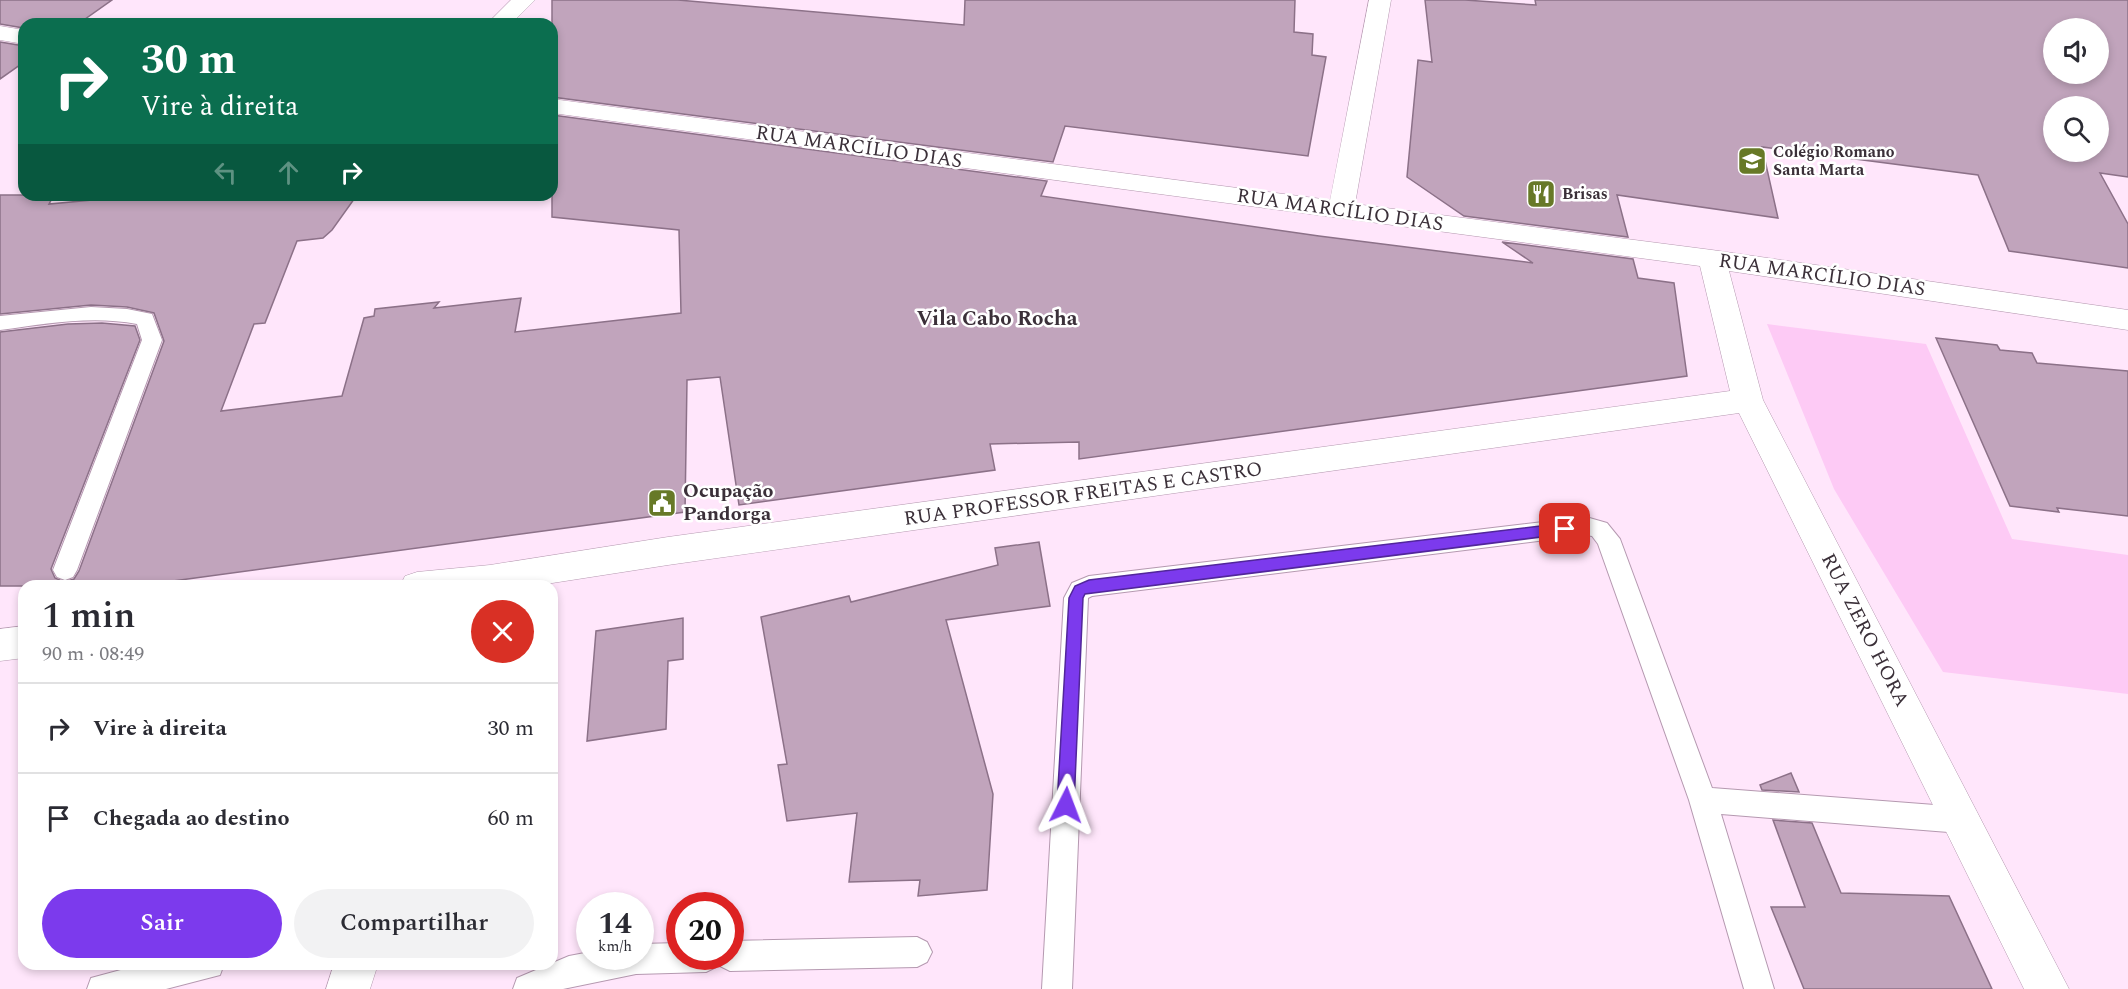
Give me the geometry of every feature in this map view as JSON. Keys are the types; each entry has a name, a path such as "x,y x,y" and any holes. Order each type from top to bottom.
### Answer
{"street":[{"path":"504,18 524,0"},
{"path":"1341,210 1380,0"},
{"path":"0,33 18,36"},
{"name":"RUA MARCÍLIO DIAS","path":"558,107 1712,259 2128,320"},
{"name":"RUA ZERO HORA","path":"1712,259 1748,400 2047,989"},
{"name":"RUA PROFESSOR FREITAS E CASTRO","path":"505,580 680,550 1748,400"},
{"path":"0,645 18,643"},
{"path":"348,989 354,970"}],"lane":[{"path":"0,323 94,312 125,314 145,319 152,340 65,570"},
{"path":"1057,989 1076,598 1080,590 1089,586 1586,526 1599,529 1608,539 1703,800 1759,989"},
{"path":"1703,800 1961,820"},
{"path":"744,956 917,952"},
{"path":"528,989 569,971 636,959 666,958"},
{"path":"102,989 183,970"}],"shaded area":[{"path":"1767,324 1926,344 2012,539 2128,555 2128,694 1943,672 1834,489"}],"building":[{"path":"0,0 112,0 86,18 18,18 18,27 0,24"},
{"path":"552,0 678,0 964,25 965,0 1295,0 1294,32 1313,34 1312,55 1326,57 1308,156 1065,126 1053,162 558,98 558,18 552,18"},
{"path":"1425,0 1536,5 1535,0 2128,0 2128,177 2100,173 2128,224 2128,268 2009,251 1978,175 1762,147 1778,218 1617,195 1628,237 1464,216 1407,177 1418,60 1432,62"},
{"path":"0,42 18,45 18,66 0,79"},
{"path":"558,116 1047,181 1041,196 1319,236 1533,263 1502,242 1633,259 1638,278 1674,283 1687,376 1079,459 1079,442 990,444 995,470 739,505 720,377 687,380 685,512 181,580 71,580 79,571 164,341 154,313 127,307 91,305 0,314 0,195 18,195 18,201 51,201 49,204 81,201 353,201 332,230 323,238 297,241 265,323 254,324 221,411 342,396 364,318 374,316 375,309 439,302 434,308 521,298 515,332 681,313 679,230 552,217 552,201 558,201"},
{"path":"102,323 135,326 140,340 51,569 55,578 60,580 18,580 18,586 0,586 0,332 68,324"},
{"path":"1936,338 1997,345 2000,350 2032,353 2037,363 2128,371 2128,516 2057,508 2059,512 2010,506"},
{"path":"1039,542 1050,606 946,620 993,794 987,890 918,896 920,880 849,882 857,813 787,821 778,765 787,764 761,617 849,596 851,602 998,565 995,548"},
{"path":"683,618 683,659 668,661 666,729 587,741 596,631"},
{"path":"1791,773 1799,792 1762,790 1760,785"},
{"path":"1773,820 1812,823 1841,893 1949,896 1992,989 1804,989 1771,907 1805,907"}],"place":[{"name":"Colégio Romano Santa Marta","path":"1752,161"},
{"name":"Brisas","path":"1541,194"},
{"name":"Ocupação Pandorga","path":"662,503"}],"district":[{"name":"Vila Cabo Rocha","path":"997,319"}],"route":[{"path":"1066,805 1076,598 1080,590 1089,586 1565,529"}]}
